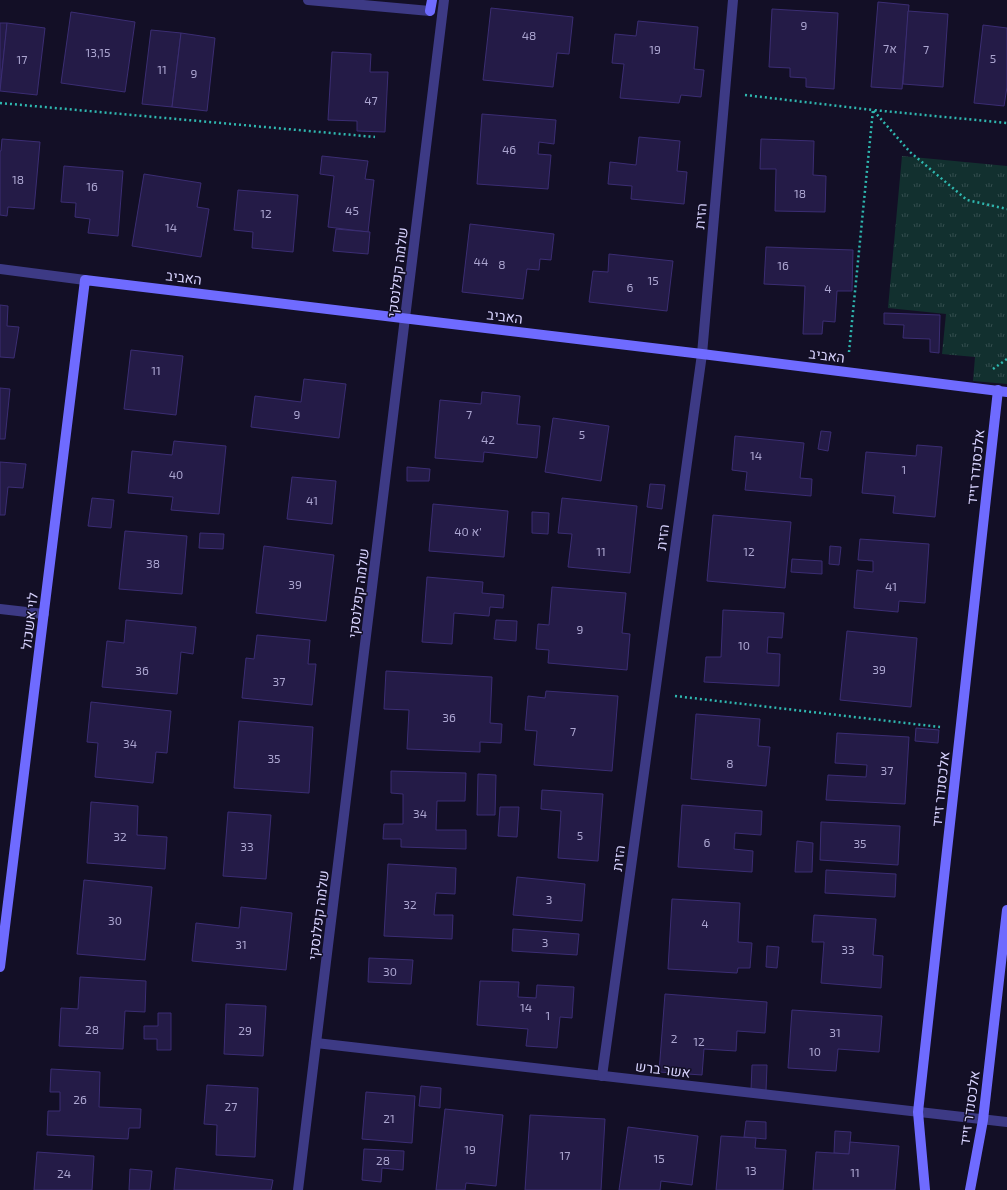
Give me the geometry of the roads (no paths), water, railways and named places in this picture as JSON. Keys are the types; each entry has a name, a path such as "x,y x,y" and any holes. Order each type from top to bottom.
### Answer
{"street":[{"path":"308,0 430,11 432,0"},
{"name":"שלמה קפלנסקי","path":"298,1190 444,0"},
{"name":"הזית","path":"602,1076 702,354 733,0"},
{"name":"האביב","path":"0,269 1002,391"},
{"name":"לוי אשכול","path":"0,967 85,280"},
{"name":"אלכסנדר זייד","path":"925,1190 918,1112 960,730 1002,391"},
{"path":"0,609 44,614"},
{"name":"אלכסנדר זייד","path":"970,1190 983,1120 1007,910"},
{"name":"אשר ברש","path":"316,1043 1007,1122"}]}
